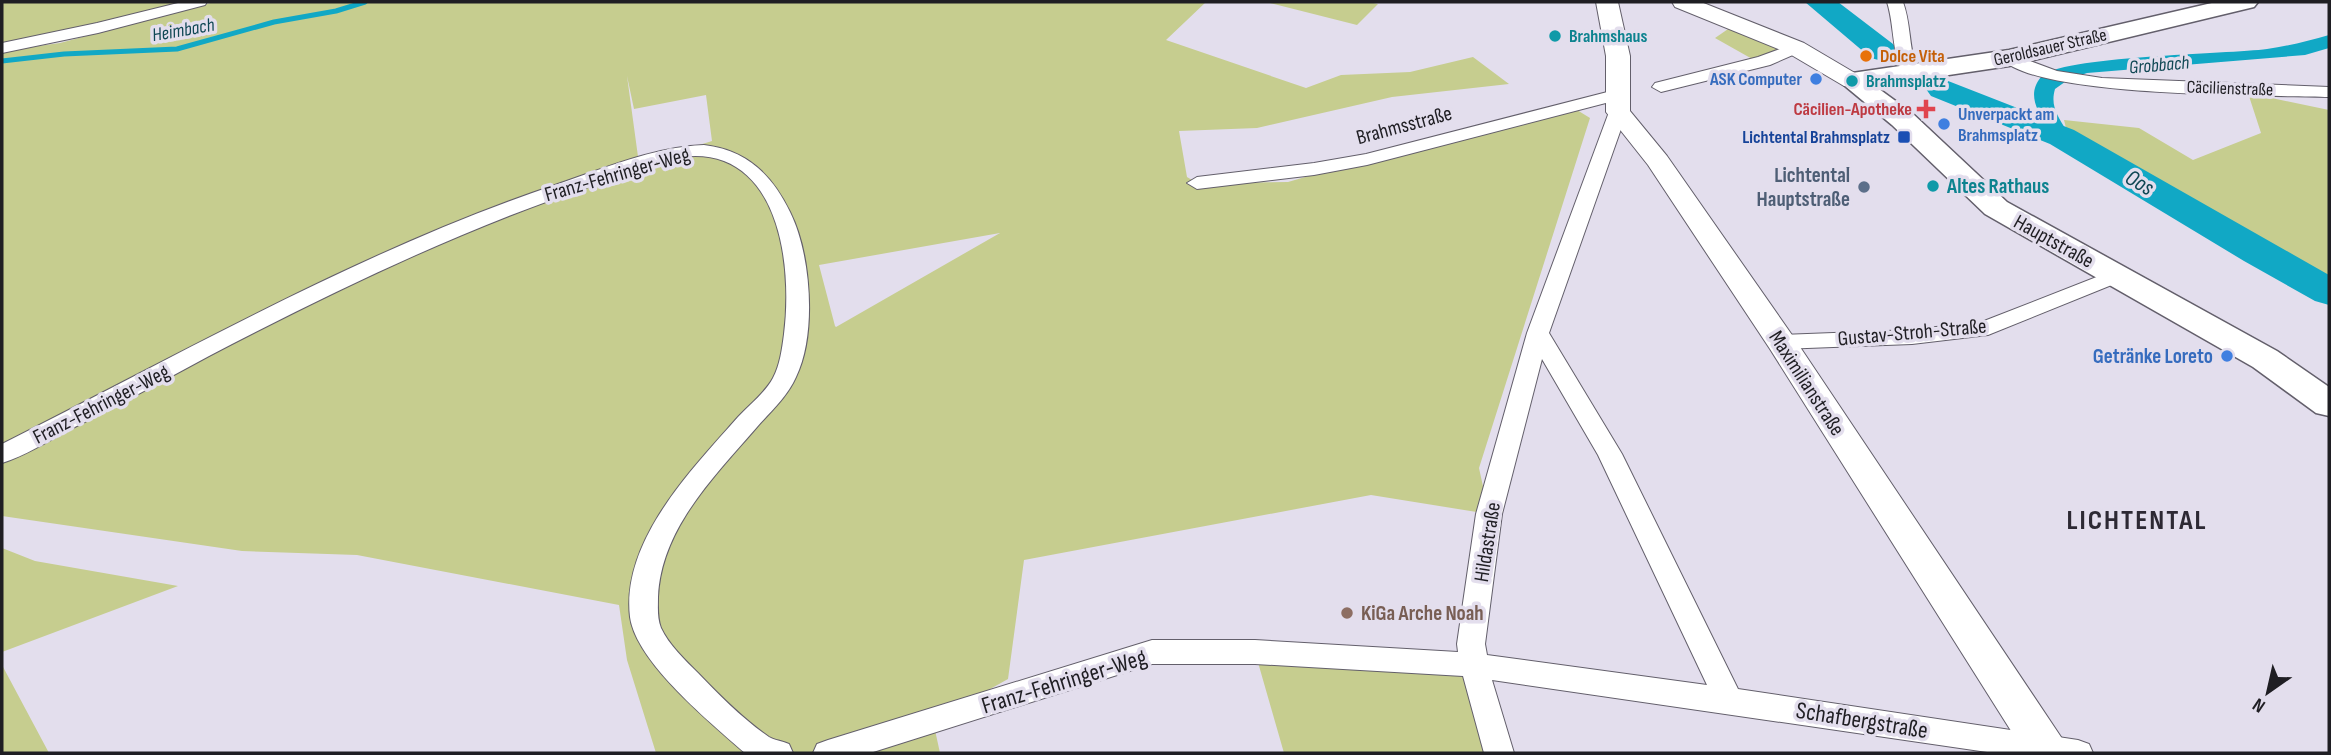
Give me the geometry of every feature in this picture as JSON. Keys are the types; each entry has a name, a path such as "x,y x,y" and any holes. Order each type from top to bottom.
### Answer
{"main road":[{"path":"1606,2 1618,56 1619,103"},
{"name":"Hauptstraße","path":"1683,2 1796,48 1852,81 1924,138 1996,208 2265,359 2329,404"},
{"name":"Geroldsauer Straße","path":"1852,81 2009,58 2246,2"},
{"name":"Maximilianstraße","path":"1619,103 2057,752"}],"street":[{"path":"2,48 98,28 199,2"},
{"path":"1895,2 1902,23 1903,57 1911,73"},
{"path":"1661,87 1764,61 1796,48"},
{"name":"Cäcilienstraße","path":"2009,58 2042,71 2074,78 2138,85 2329,92"},
{"name":"Brahmsstraße","path":"1197,183 1314,169 1367,159 1619,103"},
{"name":"Hildastraße","path":"1499,753 1474,665 1471,645 1489,514 1538,333 1619,103"},
{"name":"Franz-Fehringer-Weg","path":"2,454 372,265 490,214 591,179 693,150 718,152 738,160 767,184 782,214 798,276 797,315 786,377 675,508 655,548 647,578 644,622 670,662 691,686 764,751 778,753"},
{"name":"Gustav-Stroh-Straße","path":"1780,342 1912,337 1988,328 2117,275"},
{"path":"1538,333 1610,454 1729,701"},
{"name":"Franz-Fehringer-Weg","path":"828,753 1152,652 1255,652 1474,665"},
{"name":"Schafbergstraße","path":"1474,665 2057,752"}],"green space":[{"path":"2,2 197,2 2,46"},
{"path":"214,2 1206,2 1166,40 1306,88 1341,75 1410,72 1473,57 1509,84 1392,97 1257,128 1179,131 1187,177 1197,183 1288,182 1367,159 1577,110 1590,118 1479,468 1489,514 1371,495 1024,560 1008,679 933,721 940,753 656,753 627,660 619,605 357,555 242,551 2,516 2,459 261,325 309,289 2,450 2,51 60,43","holes":["627,76 634,109 706,95 712,141 639,164","1000,233 836,327 835,326 819,265"]},
{"path":"1266,2 1369,2 1378,4 1357,25"},
{"path":"1731,27 1783,50 1754,60 1715,38"},
{"path":"2248,93 2329,110 2329,299 2184,218 2068,136 2064,120 2139,128 2193,160 2261,133"},
{"path":"2,548 35,561 178,586 2,652"},
{"path":"1255,652 1474,665 1499,753 1284,753"},
{"path":"2,665 49,753 2,753"}],"water":[{"name":"Grobbach","path":"2329,35 2329,48 2305,55 2087,73 2069,79 2055,89 2053,101 2066,130 2046,126 2035,102 2035,89 2041,77 2054,70 2078,64 2267,49"}],"waterway":[{"name":"Heimbach","path":"2,61 64,54 177,49 274,22 336,11 365,2"},
{"name":"Oos","path":"1820,2 1882,51"},
{"name":"Oos","path":"1943,89 2062,137 2329,292"}],"place":[{"name":"Brahmshaus","path":"1555,36"},
{"name":"Dolce Vita","path":"1866,56"},
{"name":"ASK Computer","path":"1816,79"},
{"name":"Brahmsplatz","path":"1852,81"},
{"name":"Cäcilien-Apotheke","path":"1926,109"},
{"name":"Unverpackt am Brahmsplatz","path":"1944,124"},
{"name":"Lichtental Brahmsplatz","path":"1904,137"},
{"name":"Altes Rathaus","path":"1933,186"},
{"name":"Lichtental Hauptstraße","path":"1864,187"},
{"name":"Getränke Loreto","path":"2227,356"},
{"name":"KiGa Arche Noah","path":"1347,613"}],"district":[{"name":"LICHTENTAL","path":"2137,519"}]}
